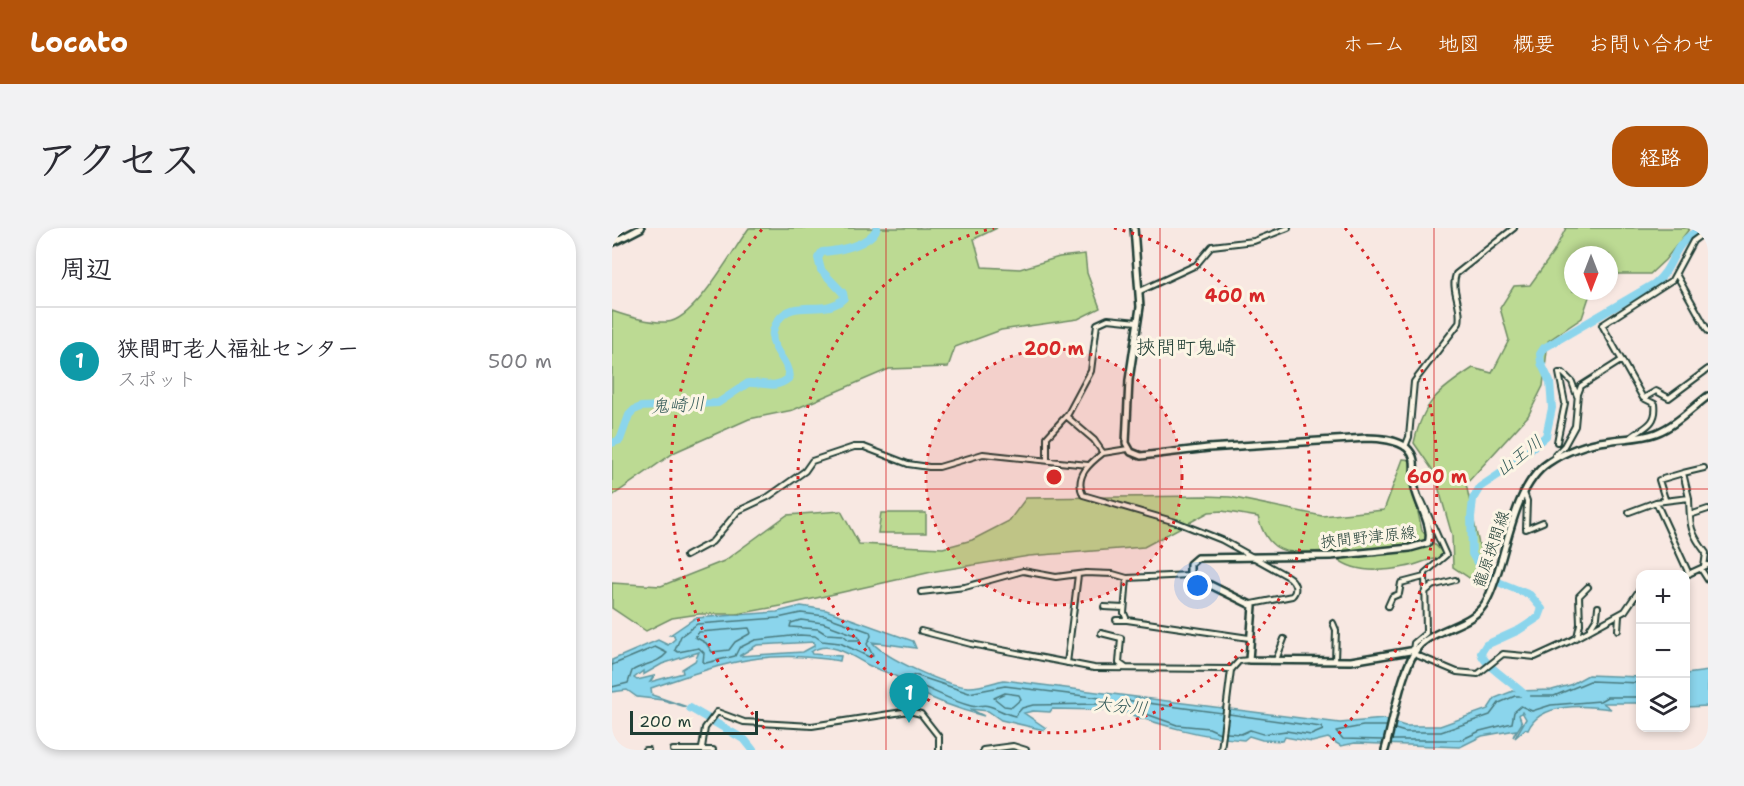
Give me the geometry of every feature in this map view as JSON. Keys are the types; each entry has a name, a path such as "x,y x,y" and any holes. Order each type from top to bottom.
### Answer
{"main road":[{"path":"612,243 641,228"},
{"path":"1134,228 1140,291 1138,322 1129,380 1126,439 1128,449 1141,456 1208,448 1375,438 1405,447"},
{"name":"龍原挾間線","path":"1414,651 1430,638 1474,616 1485,604 1524,492 1539,470 1556,458 1596,443 1629,439 1662,430 1708,396"},
{"name":"挾間野津原線","path":"1190,575 1190,564 1197,558 1347,555 1423,546 1429,541 1430,535 1415,489 1415,460 1405,447"},
{"path":"1190,575 1252,604 1254,615 1250,638 1250,660 1356,660 1414,651 1385,750"}],"street":[{"path":"1140,291 1196,265 1212,246 1255,241 1288,228"},
{"path":"1405,447 1409,437 1414,382 1459,323 1455,275 1514,228"},
{"path":"1629,439 1647,428 1656,408 1655,404 1643,398 1602,325 1661,288 1676,274 1693,241 1708,230"},
{"path":"1676,274 1708,331"},
{"path":"1047,459 1047,437 1066,416 1091,371 1097,324 1108,319 1138,322"},
{"path":"1556,458 1555,455 1565,445 1576,423 1578,396 1585,383 1622,360"},
{"path":"1643,398 1656,391 1669,398 1708,369"},
{"path":"1557,442 1565,403 1559,373 1563,373 1570,379 1578,396"},
{"path":"1066,416 1094,440 1103,453"},
{"path":"687,556 711,542 738,511 768,497 805,471 812,461 854,447 864,447 908,464 929,467 939,467 983,454 1088,465"},
{"path":"1128,449 1103,453 1088,465 1081,484 1083,495 1179,523 1256,557 1267,567 1289,577 1295,590 1289,597 1264,599 1252,604"},
{"path":"1665,499 1659,480 1704,468"},
{"path":"1683,473 1689,498 1690,527 1694,538 1706,553 1704,567 1708,580"},
{"path":"1415,489 1446,555 1428,568 1424,577 1426,633 1414,643 1414,651 1462,673 1476,674 1505,653 1535,657 1576,638 1619,616 1636,596"},
{"path":"1524,492 1527,501 1526,529 1543,522"},
{"path":"1629,512 1665,499 1689,498"},
{"path":"1656,502 1685,570"},
{"path":"1690,515 1708,509"},
{"path":"1690,573 1704,567"},
{"path":"921,592 965,587 993,581 1018,572 1056,577 1106,574 1127,578 1190,575"},
{"path":"1066,663 1078,575"},
{"path":"1388,606 1392,597 1399,594 1401,583 1424,577"},
{"path":"1126,620 1124,608 1127,578"},
{"path":"1424,593 1432,586 1455,580"},
{"path":"1576,638 1580,624 1579,596 1588,587"},
{"path":"1104,607 1124,608"},
{"path":"1588,631 1597,617 1598,607"},
{"path":"1618,630 1619,616"},
{"path":"1116,620 1250,638"},
{"path":"1333,623 1336,630 1335,661"},
{"path":"921,631 1094,668 1232,669"},
{"path":"1101,633 1121,638 1119,663 1126,669"},
{"path":"1276,660 1284,639"},
{"path":"1221,750 1230,675 1239,661 1250,660"},
{"path":"702,748 707,724 713,714 721,712 744,722 812,726 916,712 939,737 939,750"},
{"path":"982,750 1013,746 1026,750"},
{"path":"673,750 702,748 713,750"}],"green space":[{"path":"749,228 997,228 974,239 982,267 1020,269 1059,257 1085,254 1087,273 1100,308 1078,319 1001,330 955,347 948,367 889,369 793,410 749,419 675,452 612,496 612,311 653,322 678,319 701,298"},
{"path":"1566,228 1690,228 1665,260 1650,274 1618,274 1618,246 1564,246 1564,300 1588,300 1582,318 1548,341 1543,386 1528,416 1466,484 1489,591 1453,567 1452,535 1434,472 1414,443 1422,417 1434,398 1473,368 1492,373 1509,340 1500,308 1514,286 1530,285 1553,253"},
{"path":"1403,459 1413,460 1411,480 1422,531 1444,554 1441,558 1410,566 1385,570 1364,570 1345,564 1330,551 1284,551 1269,541 1258,517 1222,511 1209,512 1144,547 1029,556 936,571 737,614 699,614 672,618 646,631 612,608 612,583 661,586 724,561 787,515 841,511 859,544 943,548 972,540 1009,521 1026,498 1230,497 1322,516 1384,510"},
{"path":"881,513 926,513 926,533 878,533"}],"water":[{"name":"大分川","path":"801,606 826,610 913,641 916,648 872,642 902,663 945,682 958,685 972,687 1004,680 1340,723 1384,719 1405,726 1440,726 1488,709 1495,698 1513,691 1552,690 1570,685 1588,675 1636,677 1636,703 1603,703 1611,709 1576,707 1553,710 1542,714 1528,730 1525,729 1515,738 1526,719 1522,712 1519,715 1522,723 1513,737 1516,730 1482,736 1460,747 1355,743 1341,746 1328,738 1312,742 1285,737 1283,741 1262,740 1249,736 1244,740 1166,726 1120,711 1116,707 1107,706 1103,710 1052,709 1050,712 1024,713 1046,728 1044,730 1001,720 988,711 970,709 984,716 945,703 909,687 896,676 868,665 840,650 825,647 811,652 812,654 841,656 840,661 788,656 743,661 721,665 651,688 652,695 699,711 663,700 637,697 627,690 612,692 612,660 658,640 668,645 675,639 674,635 670,635 695,618 777,612","holes":["814,642 814,646 803,652 739,656 757,645","699,652 695,661 682,669 683,673 650,682 654,676 637,680 634,678 643,671 643,675 662,664"]},
{"path":"1708,671 1708,706 1690,707 1690,673"}],"waterway":[{"name":"鬼崎川","path":"612,443 620,440 629,415 641,407 718,403 748,383 774,385 789,378 785,363 774,345 773,331 777,322 783,314 791,310 828,307 844,298 843,293 821,270 818,258 822,252 861,243 868,239 877,228"},
{"name":"山王川","path":"1526,696 1488,664 1481,653 1486,645 1519,630 1539,617 1542,609 1530,595 1498,582 1480,568 1472,554 1473,499 1480,487 1507,469 1546,436 1552,408 1550,382 1541,363 1540,354 1544,348 1654,284 1662,277 1678,248 1702,228"},
{"path":"690,708 745,740 753,750"}],"place":[{"name":"狭間町老人福祉センター","path":"909,723"}],"district":[{"name":"挾間町鬼崎","path":"1186,347"}]}
